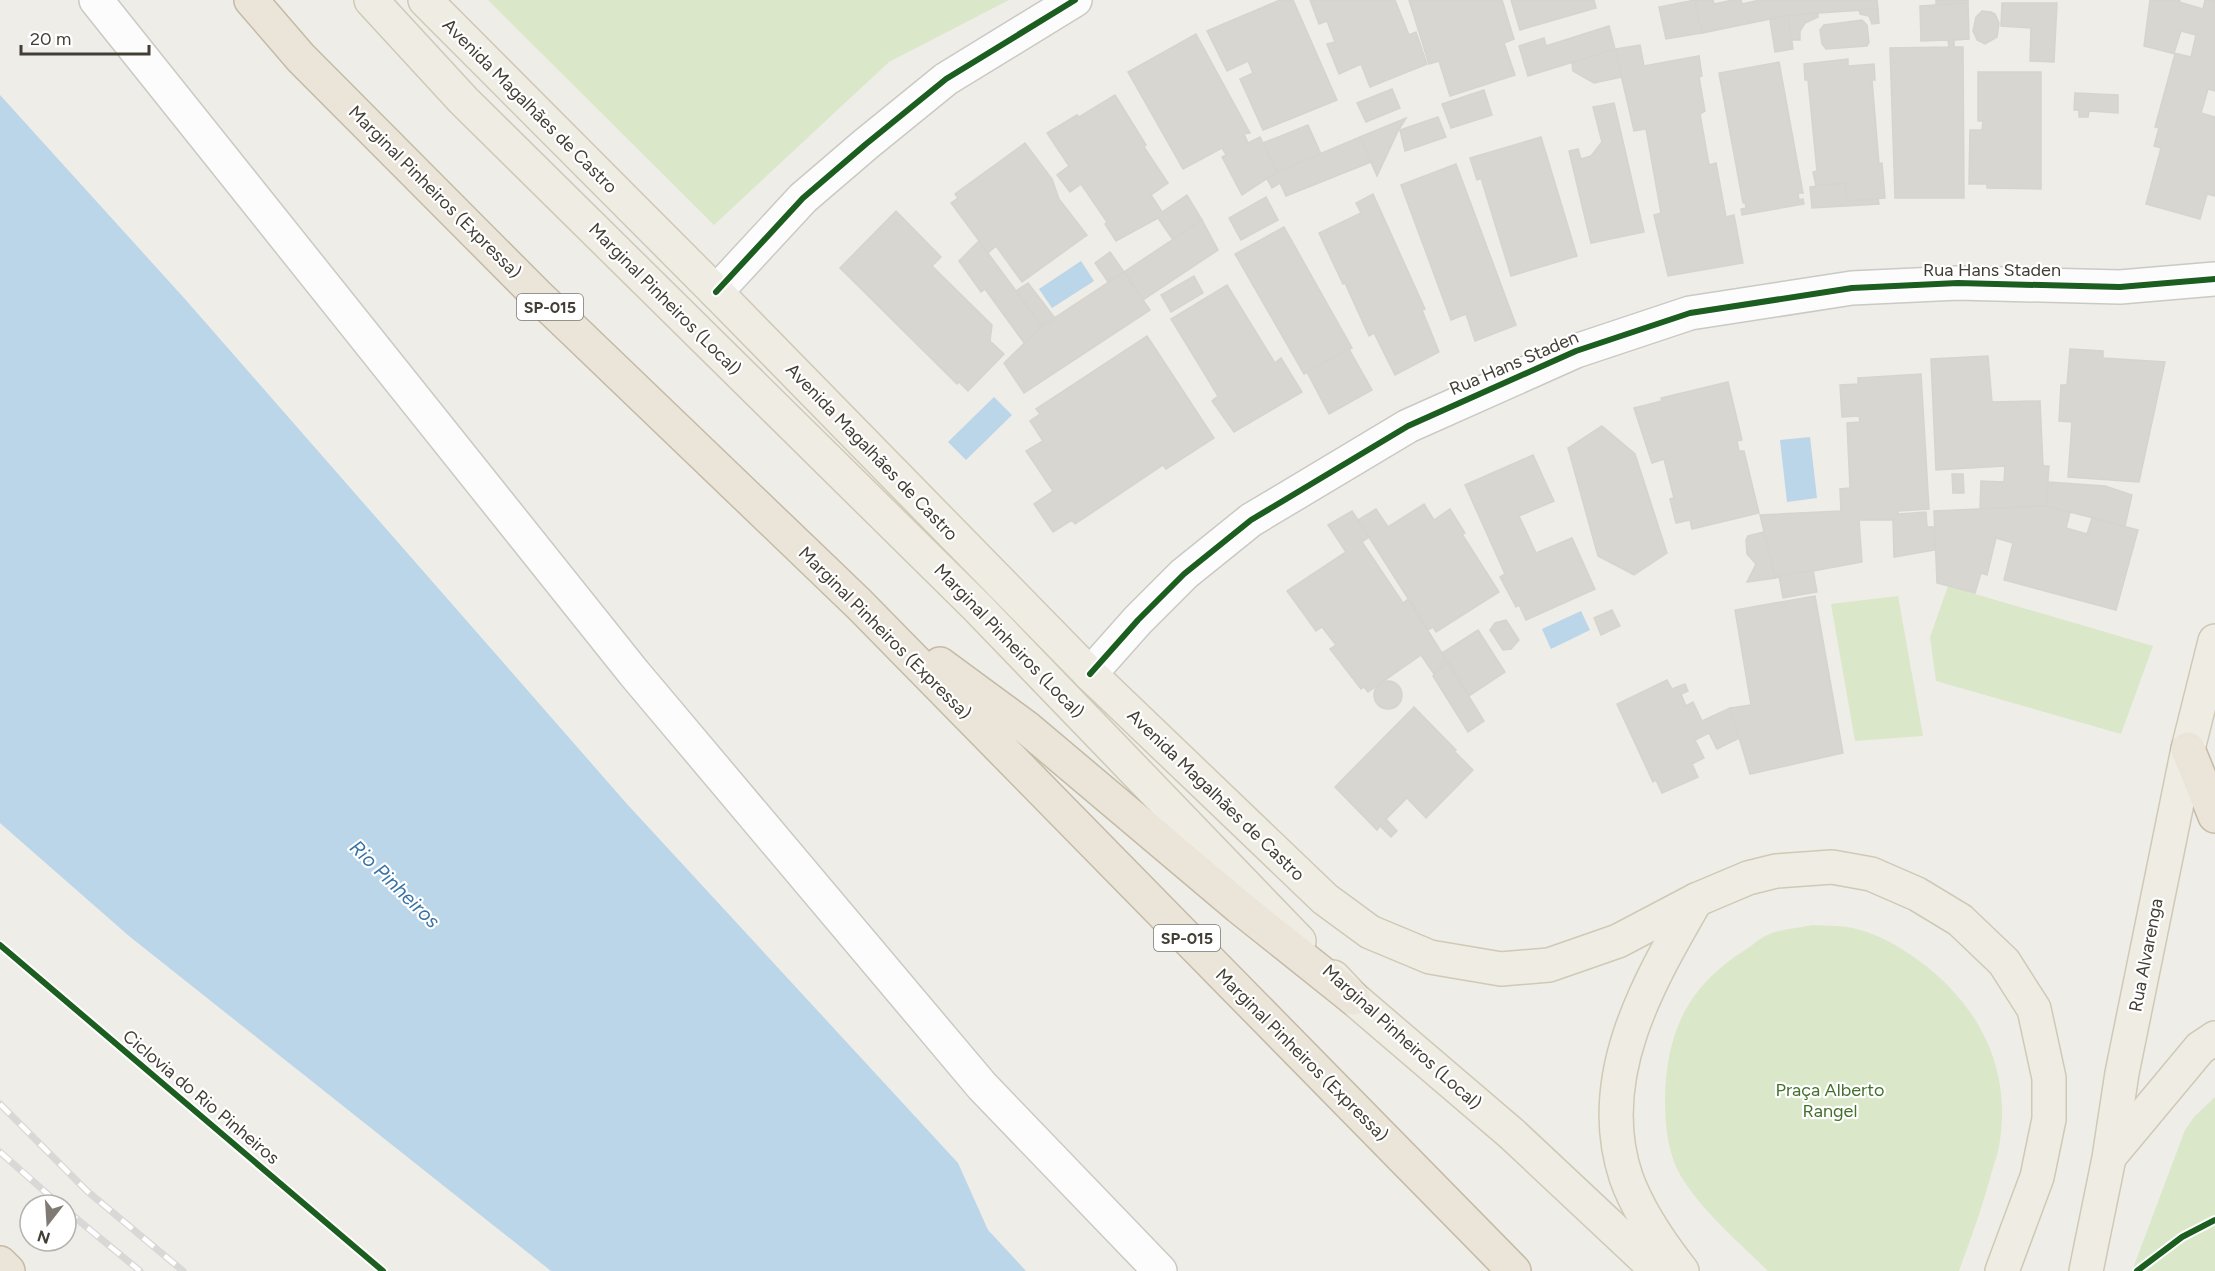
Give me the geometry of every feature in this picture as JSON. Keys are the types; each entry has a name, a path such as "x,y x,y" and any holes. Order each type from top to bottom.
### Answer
{"highway":[{"name":"Marginal Pinheiros (Expressa)","path":"251,0 301,58 537,296 859,604 1514,1271"},
{"path":"859,604 1027,728 1239,907 1353,998"},
{"path":"2188,749 2215,816"},
{"path":"0,1263 8,1271"}],"main road":[{"name":"Marginal Pinheiros (Local)","path":"371,0 463,100 977,607 1353,998 1512,1134 1658,1271"},
{"name":"Avenida Magalhães de Castro","path":"425,0 716,292 1090,674 1324,899 1370,932 1430,957 1501,969 1549,965 1618,941 1696,900 1748,878 1776,871 1832,867 1871,874 1917,894 1960,920 2004,962 2034,1009 2049,1077 2049,1119 2037,1177 2002,1271"},
{"name":"Rua Alvarenga","path":"2086,1271 2109,1158 2122,1073 2188,749 2215,641"},
{"path":"1682,1271 1644,1216 1626,1177 1616,1130 1620,1073 1635,1018 1657,968 1696,900"},
{"path":"2109,1158 2200,1048 2215,1038"}],"street":[{"path":"96,0 633,674 982,1086 1160,1271"},
{"path":"716,292 803,198 946,79 1075,0"},
{"name":"Rua Hans Staden","path":"1090,674 1138,620 1184,574 1251,519 1408,426 1576,351 1690,313 1852,288 1958,283 2121,287 2215,279"}],"green space":[{"path":"488,0 1009,0 889,62 714,225"},
{"path":"1948,586 2153,646 2121,734 1936,681 1930,637"},
{"path":"1898,596 1923,736 1855,741 1831,604"},
{"name":"Praça Alberto Rangel","path":"1812,925 1840,926 1865,931 1904,950 1939,977 1957,996 1973,1016 1985,1038 2000,1086 2002,1112 2000,1140 1985,1196 1959,1271 1768,1271 1702,1205 1684,1181 1674,1162 1666,1120 1666,1075 1676,1032 1684,1013 1695,995 1709,979 1725,964 1761,938 1768,934"},
{"path":"2215,1097 2215,1271 2132,1271 2185,1130 2194,1117"}],"water":[{"name":"Rio Pinheiros","path":"0,95 184,298 627,804 958,1163 988,1230 1026,1271 551,1271 129,936 0,823"},
{"path":"1081,261 1094,281 1052,308 1039,289"},
{"path":"994,397 1012,415 966,460 948,442"},
{"path":"1810,437 1817,498 1787,502 1780,440"},
{"path":"1581,611 1590,630 1551,649 1542,629"}],"building":[{"path":"1280,0 1293,0 1337,100 1263,130 1240,79 1253,73 1248,61 1227,71 1207,31"},
{"path":"1310,0 1395,0 1409,35 1416,32 1427,64 1370,87 1361,64 1339,74 1327,44 1335,42 1327,21 1319,24"},
{"path":"1409,0 1502,0 1514,39 1504,43 1515,75 1450,96 1439,61 1429,64"},
{"path":"1511,0 1594,0 1596,8 1520,30"},
{"path":"1694,0 1713,0 1714,4 1741,0 1742,4 1760,0 1877,0 1878,9 1789,15 1702,33"},
{"path":"1695,0 1702,33 1666,39 1659,7"},
{"path":"1936,0 1968,0 1968,3 1936,5"},
{"path":"2150,0 2180,0 2179,2 2203,9 2205,0 2215,0 2215,91 2208,89 2201,113 2215,117 2215,196 2207,194 2200,219 2146,204 2161,148 2154,146 2159,128 2155,127 2175,54 2144,46","holes":["2181,31 2196,35 2191,57 2174,53"]},
{"path":"1968,3 1969,39 1954,40 1954,47 1963,47 1964,198 1895,198 1890,48 1949,47 1948,40 1921,41 1920,6"},
{"path":"2002,3 2057,3 2054,62 2030,61 2031,28 2001,26"},
{"path":"1878,9 1879,23 1872,24 1869,16 1860,14 1859,10"},
{"path":"1982,11 1995,14 1999,23 1997,37 1985,44 1977,40 1973,31 1976,17"},
{"path":"1818,13 1818,17 1805,23 1800,31 1800,40 1791,40 1788,16"},
{"path":"1788,16 1793,49 1775,52 1770,20"},
{"path":"1862,20 1867,25 1869,42 1867,46 1826,49 1822,44 1820,30 1824,25"},
{"path":"1609,26 1615,49 1528,76 1519,46 1544,38 1546,46"},
{"path":"1196,34 1250,133 1244,134 1248,143 1260,137 1277,172 1242,195 1222,157 1226,155 1222,148 1183,169 1128,72"},
{"path":"1640,45 1644,66 1699,56 1702,76 1699,77 1705,111 1700,114 1709,165 1716,163 1726,217 1734,215 1743,263 1668,276 1654,215 1661,213 1646,129 1634,131 1615,49"},
{"path":"1615,49 1622,77 1594,83 1573,71 1572,63"},
{"path":"1848,59 1848,66 1874,64 1875,80 1872,80 1879,164 1882,163 1885,198 1847,201 1844,183 1816,186 1813,172 1817,171 1808,80 1805,80 1804,64"},
{"path":"1779,62 1803,193 1798,193 1799,200 1803,199 1804,204 1742,215 1741,209 1746,208 1745,202 1743,203 1719,73"},
{"path":"1978,72 2041,72 2041,189 1987,188 1987,184 1969,184 1970,130 1982,130 1983,121 1978,121"},
{"path":"1392,89 1400,108 1366,122 1357,103"},
{"path":"1484,90 1492,115 1451,128 1442,104"},
{"path":"2075,93 2118,95 2118,113 2089,111 2088,117 2079,117 2079,110 2074,110"},
{"path":"1115,95 1146,145 1144,147 1168,183 1151,195 1162,212 1187,195 1202,220 1173,240 1158,218 1116,241 1105,224 1107,222 1081,184 1070,192 1057,175 1069,166 1047,133"},
{"path":"1614,103 1644,232 1591,243 1569,151 1578,149 1581,159 1591,156 1602,142 1593,107"},
{"path":"1438,117 1446,137 1405,151 1400,130"},
{"path":"1406,118 1398,131 1377,176 1360,137"},
{"path":"1308,125 1321,154 1277,172 1263,143"},
{"path":"1360,137 1371,162 1286,196 1280,183 1272,188 1267,179 1277,172"},
{"path":"1541,137 1577,256 1511,276 1481,178 1477,180 1470,158"},
{"path":"1025,143 1052,179 1059,199 1087,235 1022,282 996,246 988,253 951,203 958,198 955,194"},
{"path":"1456,164 1516,325 1475,341 1466,314 1451,320 1401,185"},
{"path":"1844,183 1847,201 1878,199 1879,204 1812,208 1810,187"},
{"path":"1373,194 1425,309 1422,310 1439,352 1395,375 1374,333 1369,336 1319,233 1361,213 1356,203"},
{"path":"1266,197 1278,220 1241,240 1229,218"},
{"path":"896,211 941,257 932,266 992,325 990,341 1004,354 968,391 959,382 957,384 840,268"},
{"path":"1202,220 1218,250 1143,300 1124,272"},
{"path":"1284,227 1352,348 1304,374 1235,254"},
{"path":"979,241 1042,326 1025,344 985,289 981,292 959,261"},
{"path":"1110,252 1124,272 1108,282 1095,263"},
{"path":"1124,272 1150,310 1024,393 1004,363 1042,326"},
{"path":"1194,276 1203,293 1171,312 1161,295"},
{"path":"1028,283 1055,318 1042,326 1016,291"},
{"path":"1227,285 1275,363 1281,358 1302,392 1234,432 1212,401 1218,396 1171,319"},
{"path":"1147,336 1214,438 1166,469 1163,465 1075,524 1072,520 1053,532 1034,504 1053,491 1026,451 1043,441 1030,421 1040,414 1036,409"},
{"path":"1349,349 1372,390 1329,414 1307,372"},
{"path":"2070,349 2103,351 2103,358 2165,362 2139,482 2068,477 2072,422 2059,421 2061,385 2067,385"},
{"path":"1988,356 1992,402 2040,401 2043,466 2049,466 2046,506 1980,509 1981,481 2004,482 2005,466 1936,470 1931,359"},
{"path":"1921,374 1929,509 1898,511 1898,514 1926,512 1927,527 1933,527 1935,550 1894,557 1893,520 1859,520 1862,562 1775,578 1760,515 1841,511 1840,489 1850,488 1847,423 1860,422 1859,416 1842,417 1840,385 1858,384 1858,378"},
{"path":"1728,382 1742,440 1737,441 1739,451 1744,451 1759,513 1692,529 1690,520 1676,523 1670,499 1674,498 1664,459 1652,463 1634,408 1662,401 1661,398"},
{"path":"1602,426 1635,454 1667,553 1634,575 1598,556 1568,448"},
{"path":"1533,455 1554,501 1519,516 1536,553 1572,538 1595,589 1526,620 1519,605 1516,607 1500,577 1505,574 1465,485"},
{"path":"1952,474 1963,474 1964,493 1953,493"},
{"path":"2048,482 2105,486 2132,495 2125,526 2046,506"},
{"path":"1424,504 1434,520 1450,509 1465,533 1462,534 1499,592 1436,632 1433,627 1428,630 1358,520 1376,509 1388,527"},
{"path":"2046,506 2070,512 2066,528 2087,534 2092,518 2138,530 2116,610 2004,580 2013,543 1996,538 1987,575 1981,573 1975,593 1937,583 1934,511"},
{"path":"1352,511 1369,537 1362,542 1403,603 1408,599 1447,661 1434,674 1421,655 1368,692 1364,687 1361,689 1330,649 1336,645 1322,627 1316,631 1287,591 1346,552 1328,525"},
{"path":"1764,532 1775,578 1747,582 1756,564 1747,554 1746,540 1748,536"},
{"path":"1813,570 1817,592 1783,598 1779,576"},
{"path":"1815,596 1843,753 1750,774 1730,708 1751,705 1735,610"},
{"path":"1612,610 1620,626 1601,635 1594,618"},
{"path":"1506,620 1519,640 1511,649 1503,650 1490,630 1495,623"},
{"path":"1478,630 1505,672 1469,696 1442,653"},
{"path":"1447,661 1484,721 1468,732 1433,676"},
{"path":"1667,680 1672,689 1685,684 1688,691 1681,694 1686,706 1693,702 1702,721 1730,708 1739,738 1717,749 1709,733 1695,740 1704,758 1692,764 1698,777 1662,793 1656,780 1653,782 1617,704"},
{"path":"1388,681 1398,685 1402,695 1398,705 1388,709 1378,705 1374,695 1378,685"},
{"path":"1414,707 1473,770 1426,818 1407,798 1386,819 1397,831 1391,837 1380,826 1377,830 1335,787"}],"railway":[{"path":"0,1104 87,1191 183,1271"},
{"path":"0,1152 46,1193"},
{"path":"78,1220 140,1271"}],"cycle path":[{"path":"716,292 803,198 866,144 946,79 1075,0"},
{"path":"1090,674 1138,620 1184,574 1251,520 1408,426 1576,351 1690,313 1852,288 1958,283 2120,287 2215,279"},
{"name":"Ciclovia do Rio Pinheiros","path":"0,945 383,1271"},
{"path":"2137,1271 2182,1237 2215,1220"}]}
